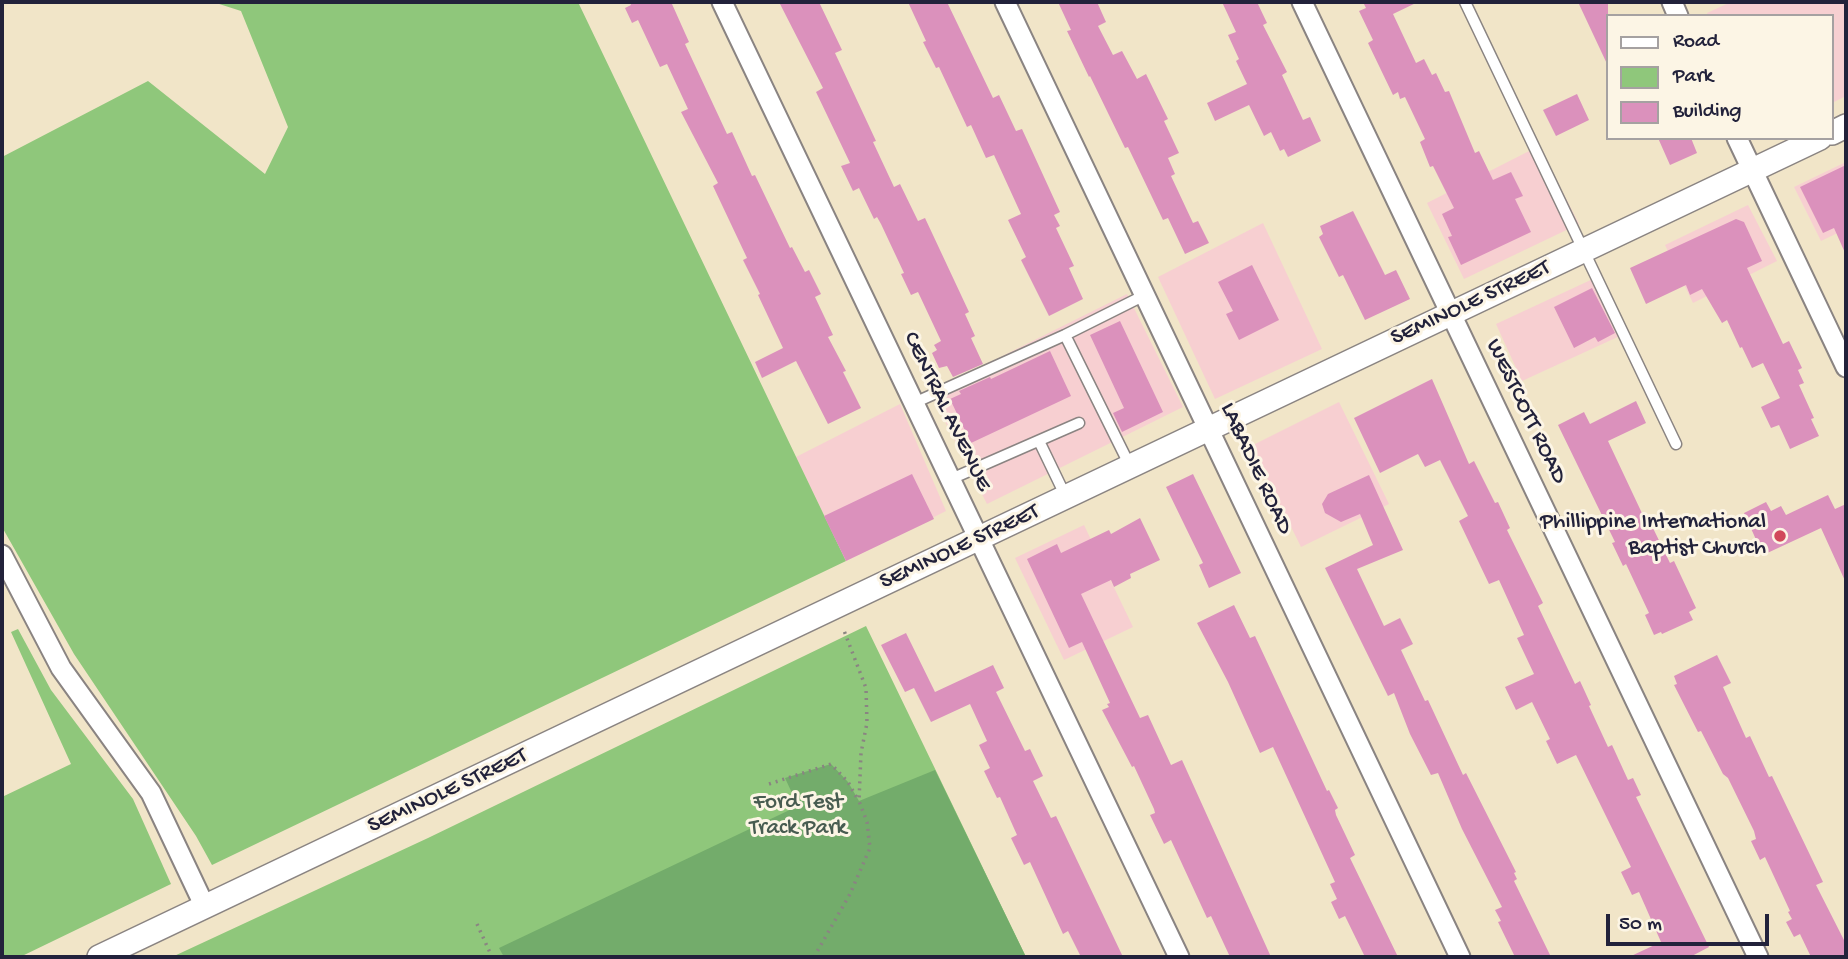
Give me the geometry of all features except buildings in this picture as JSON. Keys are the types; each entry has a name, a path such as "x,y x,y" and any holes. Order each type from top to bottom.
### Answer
{"street":[{"name":"CENTRAL AVENUE","path":"722,2 1179,957"},
{"name":"LABADIE ROAD","path":"1005,2 1460,957"},
{"name":"WESTCOTT ROAD","path":"1302,2 1758,957"},
{"path":"1738,140 1846,368"},
{"name":"SEMINOLE STREET","path":"99,957 1816,140"},
{"path":"2,555 61,668 151,793 205,907"}],"lane":[{"path":"1465,2 1676,444"},
{"path":"914,403 1065,335 1145,295"},
{"path":"1065,335 1130,467"},
{"path":"951,479 1079,423"},
{"path":"1039,441 1066,498"}],"path":[{"path":"842,626 866,688 867,723 861,753 859,802"},
{"path":"769,784 831,764 848,782 867,822 870,848 850,894 814,957"},
{"path":"477,924 492,957"}],"shaded area":[{"path":"1731,2 1846,2 1846,96 1834,102 1834,14 1707,13"},
{"path":"1539,146 1579,224 1464,279 1427,203"},
{"path":"1846,162 1846,229 1821,241 1794,187"},
{"path":"1748,205 1777,261 1693,303 1665,245"},
{"path":"1263,223 1322,349 1215,399 1158,277"},
{"path":"1595,278 1622,335 1522,381 1496,324"},
{"path":"1127,294 1183,407 987,504 930,392"},
{"path":"1339,402 1389,504 1301,547 1251,446"},
{"path":"900,404 946,511 846,561 796,457"},
{"path":"1084,525 1133,627 1064,660 1015,558"}],"green space":[{"path":"213,2 578,2 846,561 212,865 196,836 74,654 2,527 2,157 148,81 265,174 288,127 241,11"},
{"name":"Ford Test Track Park","path":"866,626 1026,957 172,957 428,838"},
{"path":"18,629 51,690 133,799 171,884 20,957 2,957 2,797 71,764 11,632"},
{"path":"831,764 848,782 859,801 935,770 1026,957 504,957 499,948 798,806 785,778"}],"place":[{"name":"Phillippine International Baptist Church","path":"1780,536"}]}
